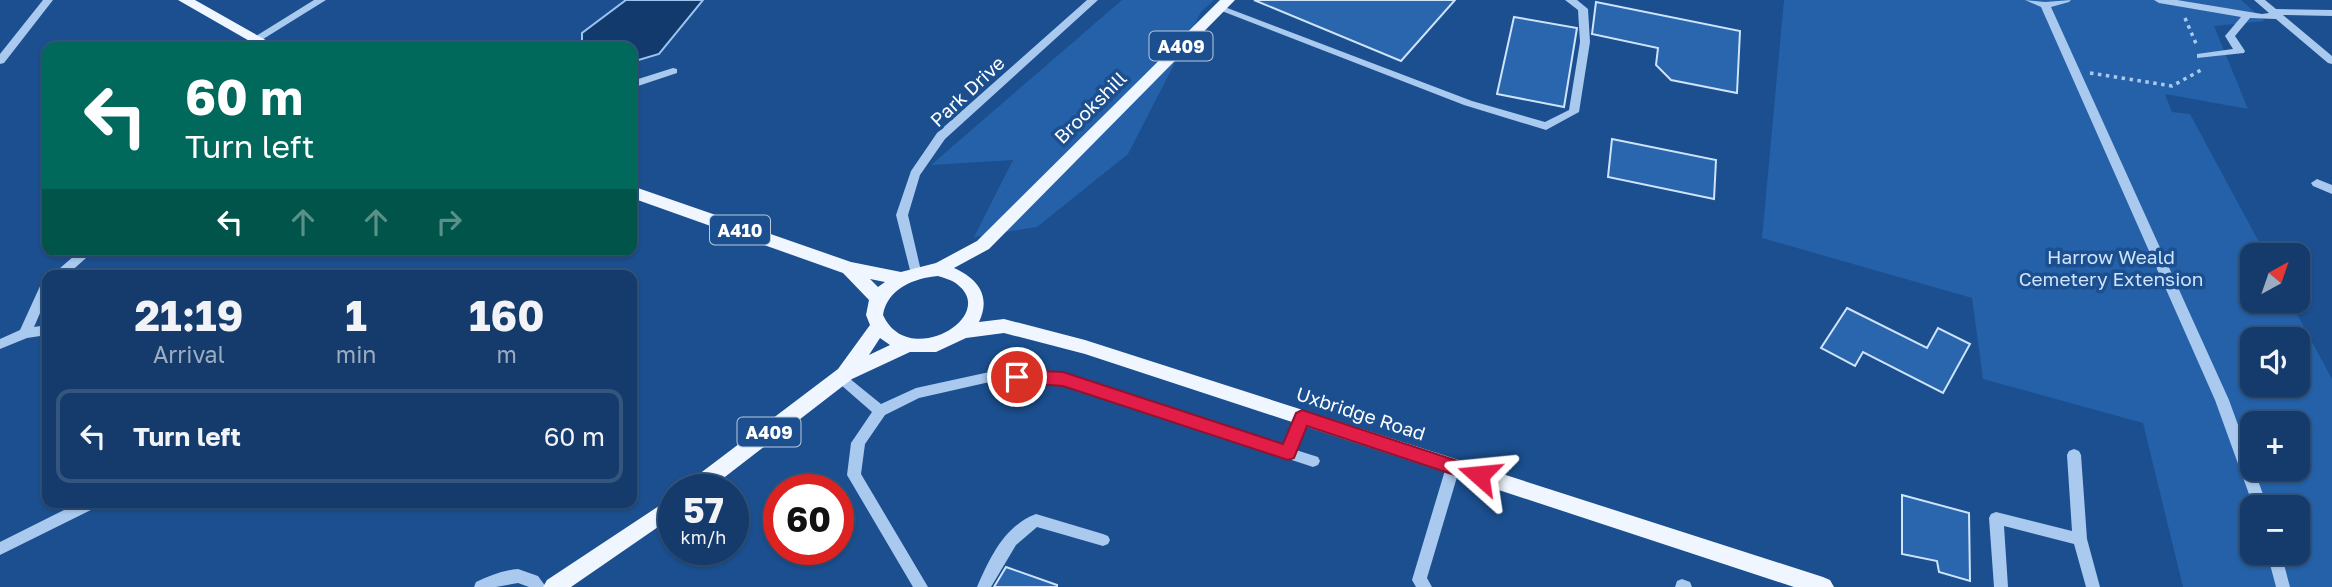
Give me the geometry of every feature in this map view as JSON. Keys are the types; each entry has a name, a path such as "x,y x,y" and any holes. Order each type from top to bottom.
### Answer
{"main road":[{"path":"185,0 260,42"},
{"name":"Brookshill","path":"968,281 973,261 983,245 1223,4"},
{"name":"A410","path":"637,194 849,268 907,275"},
{"name":"Brookshill","path":"939,269 983,245"},
{"name":"A410","path":"849,268 878,299"},
{"path":"939,269 955,273 968,281 976,292 978,305 972,322 943,343 907,345 892,338 879,326 875,313 878,299 907,275 939,269"},
{"name":"Uxbridge Road","path":"978,305 1004,326"},
{"name":"A409","path":"842,376 879,326"},
{"name":"Uxbridge Road","path":"963,331 1004,326 1086,347 1819,586"},
{"name":"A409","path":"714,474 842,376 907,345"},
{"path":"554,587 658,516"}],"street":[{"path":"0,61 48,0"},
{"path":"256,40 321,0"},
{"name":"Park Drive","path":"907,275 902,215 915,174 941,136 1093,0"},
{"path":"1223,4 1468,103 1546,126 1574,112 1586,42 1583,9 1570,0"},
{"path":"2030,0 2045,5 2066,0"},
{"path":"2159,0 2248,14 2332,13"},
{"path":"2259,0 2332,61"},
{"path":"2045,5 2222,400 2255,495"},
{"path":"2201,57 2240,51 2230,36 2248,14"},
{"path":"637,83 673,71"},
{"path":"2317,183 2332,190"},
{"path":"64,270 82,256"},
{"path":"25,333 42,295"},
{"path":"0,344 25,333 42,331"},
{"path":"842,376 880,411"},
{"path":"920,587 854,475 858,443 880,411 916,393 994,376 1063,379 1313,461"},
{"path":"1288,453 1302,418"},
{"path":"2074,455 2080,539 2094,587"},
{"path":"1425,587 1419,580 1453,467"},
{"path":"0,550 82,508"},
{"path":"2001,587 1996,518 2080,539"},
{"path":"984,587 1005,546 1026,525 1036,520 1103,540"},
{"path":"2277,565 2283,587"},
{"path":"481,587 496,579 517,575 533,580 539,587"}],"path":[{"path":"2073,70 2172,86 2205,67 2179,3"}],"green space":[{"path":"1122,0 1214,0 1201,12 1128,154 1037,227 974,237 1013,160 931,165"},
{"name":"Harrow Weald Cemetery Extension","path":"1784,0 2241,0 2265,21 2214,26 2248,109 2165,94 2172,112 2190,114 2260,243 2240,243 2240,313 2296,313 2304,327 2240,327 2240,397 2310,397 2310,338 2332,379 2332,587 2183,587 2143,423 1983,379 1972,298 1762,238"}],"shaded area":[{"path":"626,0 703,0 659,54 637,61 637,42 582,42 582,33"}],"building":[{"path":"1254,0 1455,0 1401,61"},
{"path":"1596,2 1740,31 1737,93 1671,80 1656,65 1658,48 1592,34"},
{"path":"1514,17 1577,28 1564,107 1497,94"},
{"path":"1612,139 1716,160 1714,199 1608,177"},
{"path":"1847,308 1927,348 1938,328 1970,344 1943,393 1863,352 1855,366 1821,348"},
{"path":"1902,495 1969,513 1970,581 1939,572 1937,561 1902,554"},
{"path":"1006,567 1057,585 1057,587 994,587"}],"route":[{"path":"1017,377 1063,379 1288,453 1302,418 1479,475"}]}
